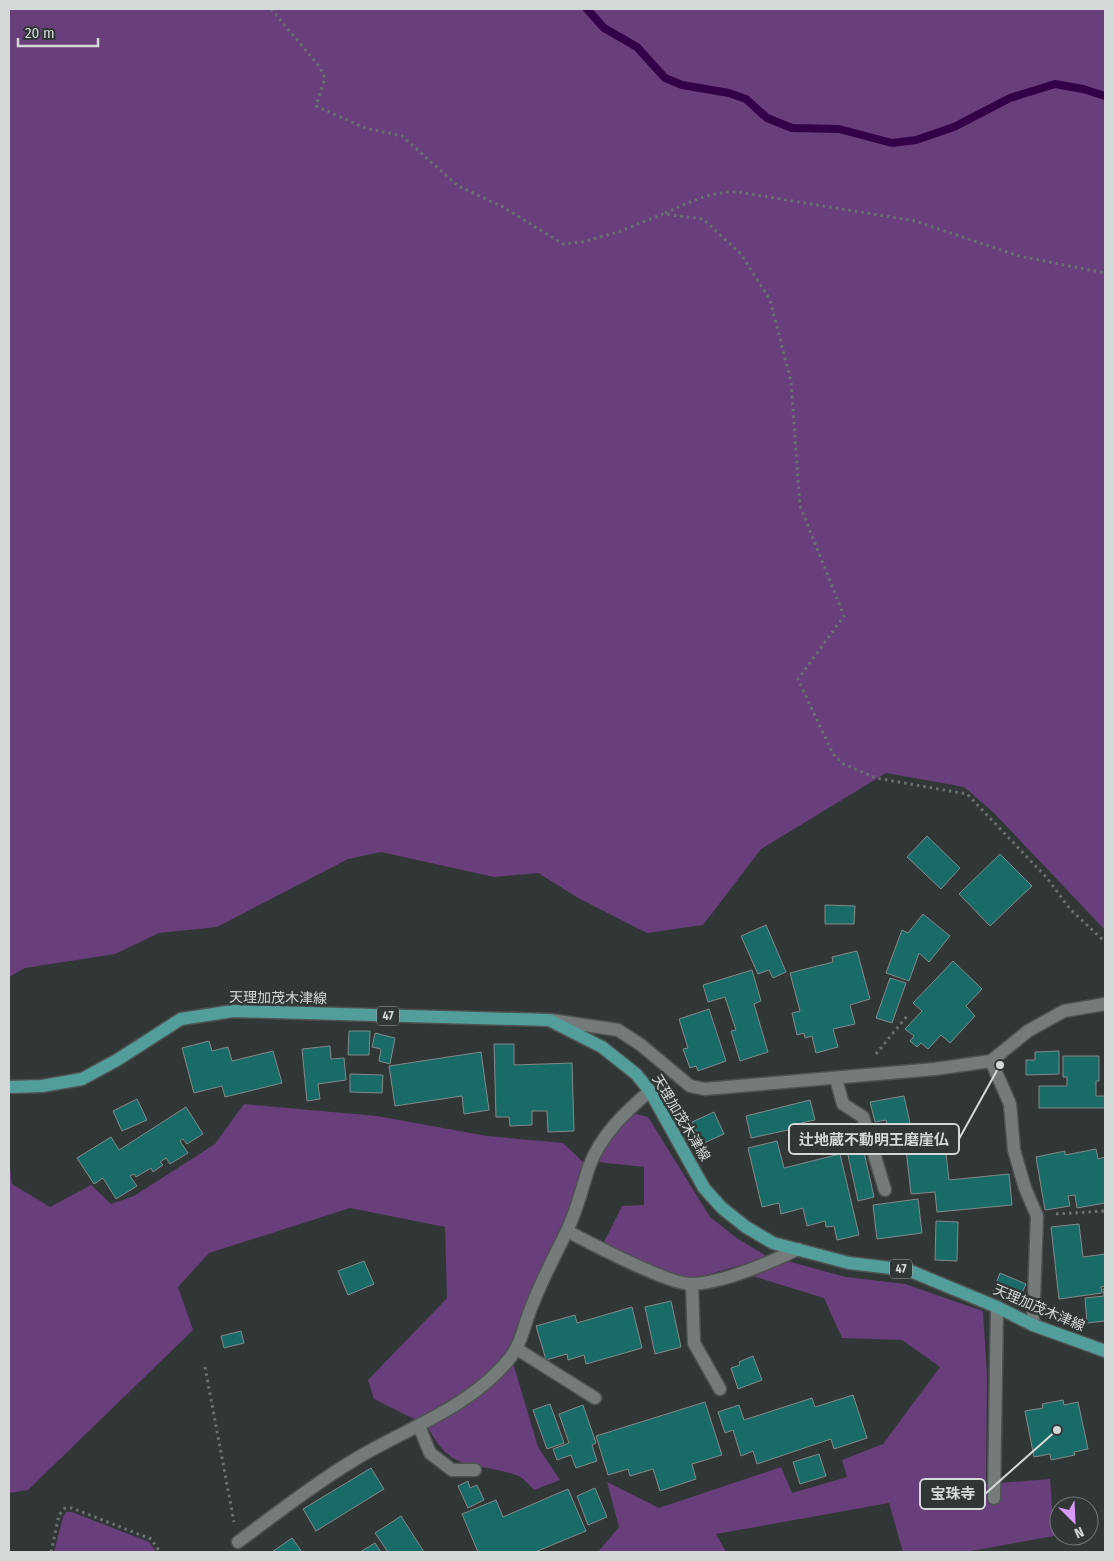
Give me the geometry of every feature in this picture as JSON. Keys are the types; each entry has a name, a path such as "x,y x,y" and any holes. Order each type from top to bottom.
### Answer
{"main road":[{"name":"天理加茂木津線","path":"9,1087 42,1086 82,1079 117,1060 180,1020 233,1011 548,1020 602,1047 636,1074 650,1091 704,1188 722,1208 746,1227 773,1243 849,1263 908,1270 997,1307 1033,1325 1105,1351"}],"street":[{"path":"548,1020 618,1030 641,1045 690,1086 705,1089 935,1069 990,1060 1028,1031 1064,1011 1105,1004"},
{"path":"990,1060 1010,1104 1014,1150 1025,1188 1037,1216 1033,1325"},
{"path":"836,1079 843,1104 863,1117 885,1190"},
{"path":"238,1542 294,1500 359,1457 419,1426 484,1386 517,1349 532,1304 567,1231 590,1165 600,1145 629,1108 650,1091"},
{"path":"567,1231 607,1252 674,1280 692,1284 765,1264 798,1249"},
{"path":"692,1284 694,1343 720,1389"},
{"path":"994,1498 997,1307"},
{"path":"517,1349 595,1398"},
{"path":"419,1426 430,1453 452,1470 475,1470"}],"path":[{"path":"271,9 319,66 325,78 316,106 365,128 402,136 458,186 503,207 562,244 582,242 618,232 705,195 720,191 738,192 915,221 1019,256 1105,273"},
{"path":"663,214 703,219 741,254 770,300 791,382 800,506 844,616 798,679 832,754 842,763 876,778 967,794 1047,878 1070,909 1105,942"},
{"path":"866,1076 870,1062 907,1016"},
{"path":"1037,1216 1105,1211"},
{"path":"205,1368 238,1542"},
{"path":"51,1552 59,1515 65,1508 72,1508 151,1539 160,1552"}],"shaded area":[{"path":"9,9 1105,9 1105,930 994,813 964,787 886,773 761,849 703,925 647,933 580,899 538,873 494,877 381,852 348,859 217,927 159,933 115,954 25,968 9,977"},
{"path":"244,1104 377,1116 487,1136 563,1143 584,1163 570,1207 527,1301 511,1346 480,1381 416,1420 374,1399 368,1380 447,1298 445,1227 350,1208 209,1253 178,1287 193,1330 28,1490 9,1493 9,1161 12,1184 50,1207 91,1185 111,1204 134,1196 215,1144"},
{"path":"633,1113 648,1117 710,1217 738,1239 765,1255 763,1259 692,1279 676,1275 603,1244 622,1206 644,1205 644,1167 598,1162 605,1148"},
{"path":"787,1261 846,1277 905,1284 983,1311 987,1377 986,1484 1050,1479 1049,1537 965,1552 903,1552 889,1503 716,1534 726,1552 598,1552 619,1527 607,1482 659,1508 781,1467 792,1493 847,1477 842,1460 883,1444 940,1367 902,1340 842,1338 824,1298 749,1275"},
{"path":"513,1363 538,1447 560,1480 534,1490 519,1476 455,1459 437,1442 428,1427 487,1391"},
{"path":"66,1512 72,1512 149,1542 156,1552 54,1552"}],"building":[{"path":"927,836 960,868 941,889 907,857"},
{"path":"1000,854 1032,886 990,926 959,894"},
{"path":"825,905 855,906 854,924 825,924"},
{"path":"923,914 950,936 929,962 919,953 909,981 886,973 902,930 908,933"},
{"path":"766,925 786,972 773,978 769,970 758,974 741,936"},
{"path":"857,951 870,999 850,1005 855,1024 833,1029 838,1047 816,1053 812,1036 805,1038 804,1033 797,1035 792,1013 800,1011 790,973 833,962 832,957"},
{"path":"953,961 982,989 966,1006 975,1016 950,1043 941,1035 928,1049 921,1043 917,1047 910,1041 914,1036 905,1029 922,1011 913,1003"},
{"path":"752,970 761,1001 754,1004 768,1052 740,1061 731,1031 736,1030 725,997 708,1002 703,985"},
{"path":"890,978 906,983 892,1023 876,1018"},
{"path":"709,1009 726,1061 698,1071 696,1066 690,1068 683,1049 688,1048 679,1019"},
{"path":"349,1031 370,1031 369,1055 348,1055"},
{"path":"375,1033 395,1038 390,1064 379,1061 381,1049 372,1047"},
{"path":"209,1041 212,1051 228,1047 232,1061 273,1051 282,1083 225,1097 222,1086 194,1093 182,1048"},
{"path":"494,1044 514,1044 514,1065 572,1063 574,1131 548,1132 547,1111 532,1111 532,1125 510,1126 509,1117 496,1117"},
{"path":"330,1046 331,1059 344,1058 346,1080 318,1084 320,1099 307,1101 302,1049"},
{"path":"1059,1051 1059,1074 1026,1075 1026,1060 1035,1060 1035,1052"},
{"path":"481,1052 489,1110 464,1114 462,1096 395,1106 389,1066"},
{"path":"1063,1056 1099,1056 1099,1081 1096,1081 1096,1096 1105,1096 1105,1108 1039,1108 1039,1086 1067,1086 1067,1077 1063,1077"},
{"path":"350,1074 383,1075 382,1093 350,1092"},
{"path":"904,1096 912,1132 890,1136 886,1120 875,1122 870,1102"},
{"path":"137,1099 147,1120 122,1131 113,1111"},
{"path":"810,1100 815,1120 801,1123 802,1127 751,1138 746,1116"},
{"path":"186,1107 203,1134 187,1144 183,1139 180,1141 188,1153 170,1164 166,1158 160,1162 163,1165 153,1172 151,1168 136,1177 134,1174 130,1176 137,1186 116,1199 103,1178 94,1184 77,1158 111,1137 119,1150"},
{"path":"714,1112 724,1134 702,1144 692,1122"},
{"path":"777,1141 784,1168 840,1154 859,1235 837,1240 834,1226 826,1227 825,1221 807,1226 803,1208 781,1214 779,1203 762,1207 748,1148"},
{"path":"862,1143 874,1197 858,1201 846,1146"},
{"path":"945,1145 949,1180 1009,1174 1012,1205 937,1212 935,1192 911,1194 906,1149"},
{"path":"1096,1149 1098,1159 1105,1157 1105,1203 1077,1208 1075,1195 1068,1196 1070,1206 1045,1210 1036,1157 1065,1151 1065,1155"},
{"path":"918,1199 922,1233 877,1239 873,1205"},
{"path":"936,1221 958,1222 957,1261 935,1260"},
{"path":"1079,1224 1083,1257 1105,1254 1105,1286 1101,1287 1102,1293 1059,1299 1051,1227"},
{"path":"364,1261 374,1284 348,1295 338,1271"},
{"path":"1000,1273 1026,1284 1018,1302 993,1291"},
{"path":"1105,1288 1105,1321 1087,1323 1085,1298 1104,1296 1103,1289"},
{"path":"671,1301 681,1347 655,1354 645,1307"},
{"path":"632,1307 642,1348 586,1364 584,1355 568,1360 567,1354 546,1360 536,1326 575,1315 577,1323"},
{"path":"241,1331 244,1343 224,1348 221,1336"},
{"path":"753,1356 762,1380 738,1389 731,1368 740,1365 739,1362"},
{"path":"853,1395 867,1438 834,1449 831,1439 757,1464 753,1451 741,1456 733,1430 725,1433 718,1412 739,1405 744,1420 812,1398 815,1407"},
{"path":"1063,1400 1064,1405 1078,1402 1088,1449 1074,1452 1075,1455 1051,1460 1050,1454 1034,1457 1025,1411 1043,1408 1042,1404"},
{"path":"705,1402 722,1455 692,1464 696,1479 660,1491 653,1469 630,1476 628,1469 608,1475 596,1436"},
{"path":"550,1404 564,1443 547,1449 533,1410"},
{"path":"583,1405 596,1443 592,1445 597,1461 576,1468 571,1455 557,1460 553,1449 569,1443 559,1414"},
{"path":"819,1454 826,1476 800,1484 793,1462"},
{"path":"371,1468 384,1489 316,1531 303,1509"},
{"path":"468,1481 470,1488 477,1485 484,1500 468,1508 458,1486"},
{"path":"595,1488 607,1517 588,1525 577,1496"},
{"path":"568,1489 586,1531 535,1552 478,1552 462,1514 496,1500 503,1517"},
{"path":"401,1516 424,1552 388,1552 375,1533"},
{"path":"292,1538 302,1552 272,1552"},
{"path":"375,1543 381,1552 360,1552"}],"waterway":[{"path":"587,9 604,28 637,47 665,78 682,85 729,93 746,99 767,118 792,128 839,129 892,143 916,140 954,127 1010,98 1055,84 1083,89 1105,96"}],"place":[{"name":"辻地蔵不動明王磨崖仏","path":"1000,1065"},
{"name":"宝珠寺","path":"1057,1430"}]}
